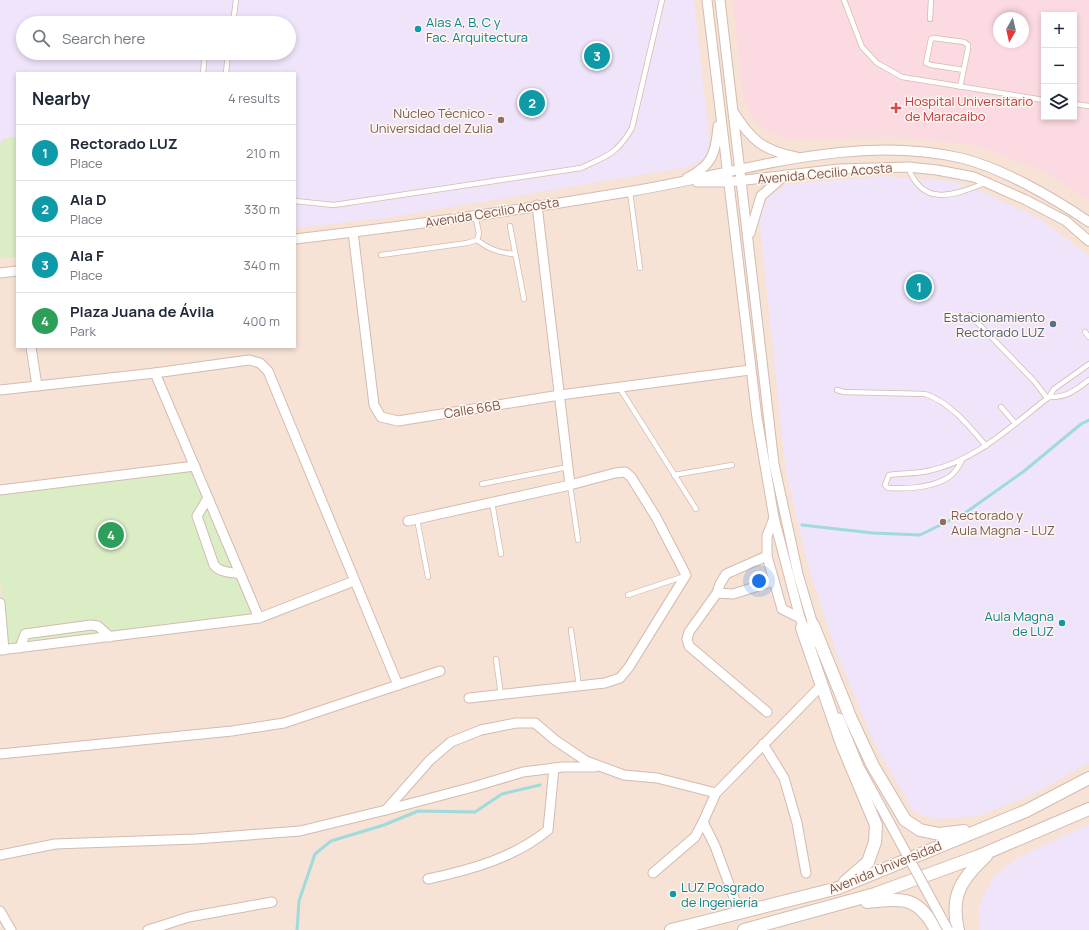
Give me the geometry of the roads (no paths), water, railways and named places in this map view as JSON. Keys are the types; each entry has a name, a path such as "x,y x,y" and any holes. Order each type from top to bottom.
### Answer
{"street":[{"path":"707,0 750,370 774,518 822,685 842,744 876,825 875,842 868,862 838,888"},
{"path":"720,0 774,464 798,574 805,624 841,725 859,767 948,930"},
{"path":"678,184 706,166 713,156 717,138 719,107"},
{"path":"733,111 746,131 758,142 778,153 801,158"},
{"name":"Avenida Cecilio Acosta","path":"296,239 475,215 630,192 688,182 728,171 843,151 884,150 924,152 962,159 997,170 1068,207 1089,222"},
{"name":"Avenida Cecilio Acosta","path":"688,182 729,182 839,169 908,167 974,176 1026,200 1066,222 1089,241"},
{"path":"748,240 760,196 787,174"},
{"path":"537,205 570,485"},
{"name":"Calle 66B","path":"353,232 374,405 381,417 398,421 560,395 750,370"},
{"path":"0,274 16,271"},
{"path":"31,348 37,386"},
{"path":"0,390 249,360 260,363 268,371 398,686"},
{"path":"155,372 259,618"},
{"path":"0,490 195,466"},
{"path":"413,520 570,485 615,472 625,472 631,476 656,517 686,575 629,667 620,678 605,683 469,698"},
{"path":"208,498 197,516 214,565 217,569 222,571 240,574"},
{"path":"774,518 767,536 767,556 782,609 805,624 873,766 905,820 920,830 939,834 977,830"},
{"path":"767,556 726,574 717,593 690,632 687,639 690,646 767,712"},
{"path":"0,603 2,650 259,618 354,581"},
{"path":"717,593 733,594 774,581"},
{"path":"20,648 25,634 92,625 98,626 110,636"},
{"path":"0,754 232,732 284,724 440,671"},
{"path":"653,873 695,837 716,793 822,685"},
{"path":"386,810 430,760 451,742 481,730 516,723 535,723 555,740 586,761 624,775 657,778 716,793"},
{"path":"763,744 784,778 797,823 806,873"},
{"path":"0,856 55,844 196,839 300,831 473,787 522,772 554,768 601,766"},
{"path":"428,879 461,872 508,855 535,841 548,830 554,768"},
{"name":"Avenida Universidad","path":"671,930 740,914 838,888 1026,811 1089,778"},
{"name":"Avenida Universidad","path":"744,930 875,894 990,851 1089,808"},
{"path":"703,822 714,846 740,914"},
{"path":"958,930 955,904 958,892 963,881 990,851"},
{"path":"840,903 905,900 918,906 930,918 936,930"},
{"path":"148,930 189,917 272,902"},
{"path":"0,911 11,930"}],"lane":[{"path":"233,16 234,0"},
{"path":"296,201 334,204 581,168 612,154 623,143 632,128 662,0"},
{"path":"844,0 862,47 877,63 902,77 1041,100"},
{"path":"930,19 931,0"},
{"path":"960,87 964,70 968,45 957,41 934,38 930,39 926,63 964,70"},
{"path":"203,72 205,60"},
{"path":"226,72 227,60"},
{"path":"1077,104 1089,106"},
{"path":"908,167 919,185 927,191 945,196 957,194 987,183"},
{"path":"630,192 640,268"},
{"path":"475,215 479,233 477,240"},
{"path":"510,226 514,254 524,299"},
{"path":"477,240 489,249 500,253 514,254"},
{"path":"382,255 467,243 477,240"},
{"path":"970,315 1034,381 1048,398"},
{"path":"1085,332 1089,337"},
{"path":"962,460 950,477 936,484 892,488 888,488 886,485 889,475 928,472 962,460 986,446 1048,398 1054,389 1089,364"},
{"path":"1048,398 1061,398 1089,380"},
{"path":"619,388 696,509"},
{"path":"837,390 844,392 925,394 933,397 943,403 974,432 986,446"},
{"path":"1001,407 1015,423"},
{"path":"674,475 732,465"},
{"path":"482,484 568,467"},
{"path":"570,485 578,540"},
{"path":"492,502 501,554"},
{"path":"413,520 428,577"},
{"path":"628,595 686,575"},
{"path":"571,630 579,686"},
{"path":"496,659 501,695"}],"waterway":[{"path":"802,525 873,533 920,535 965,513 1023,472 1081,424 1089,420"},
{"path":"297,930 299,901 315,854 331,841 384,825 418,811 475,812 502,794 540,785"}],"place":[{"name":"Alas A, B, C y Fac. Arquitectura","path":"418,29"},
{"name":"Ala F","path":"597,56"},
{"name":"Ala D","path":"532,103"},
{"name":"Hospital Universitario de Maracaibo","path":"896,108"},
{"name":"Núcleo Técnico - Universidad del Zulia","path":"501,120"},
{"name":"Rectorado LUZ","path":"919,287"},
{"name":"Estacionamiento Rectorado LUZ","path":"1053,324"},
{"name":"Rectorado y Aula Magna - LUZ","path":"943,522"},
{"name":"Plaza Juana de Ávila","path":"111,535"},
{"name":"Aula Magna de LUZ","path":"1062,623"},
{"name":"LUZ Posgrado de Ingeniería","path":"673,894"}]}
